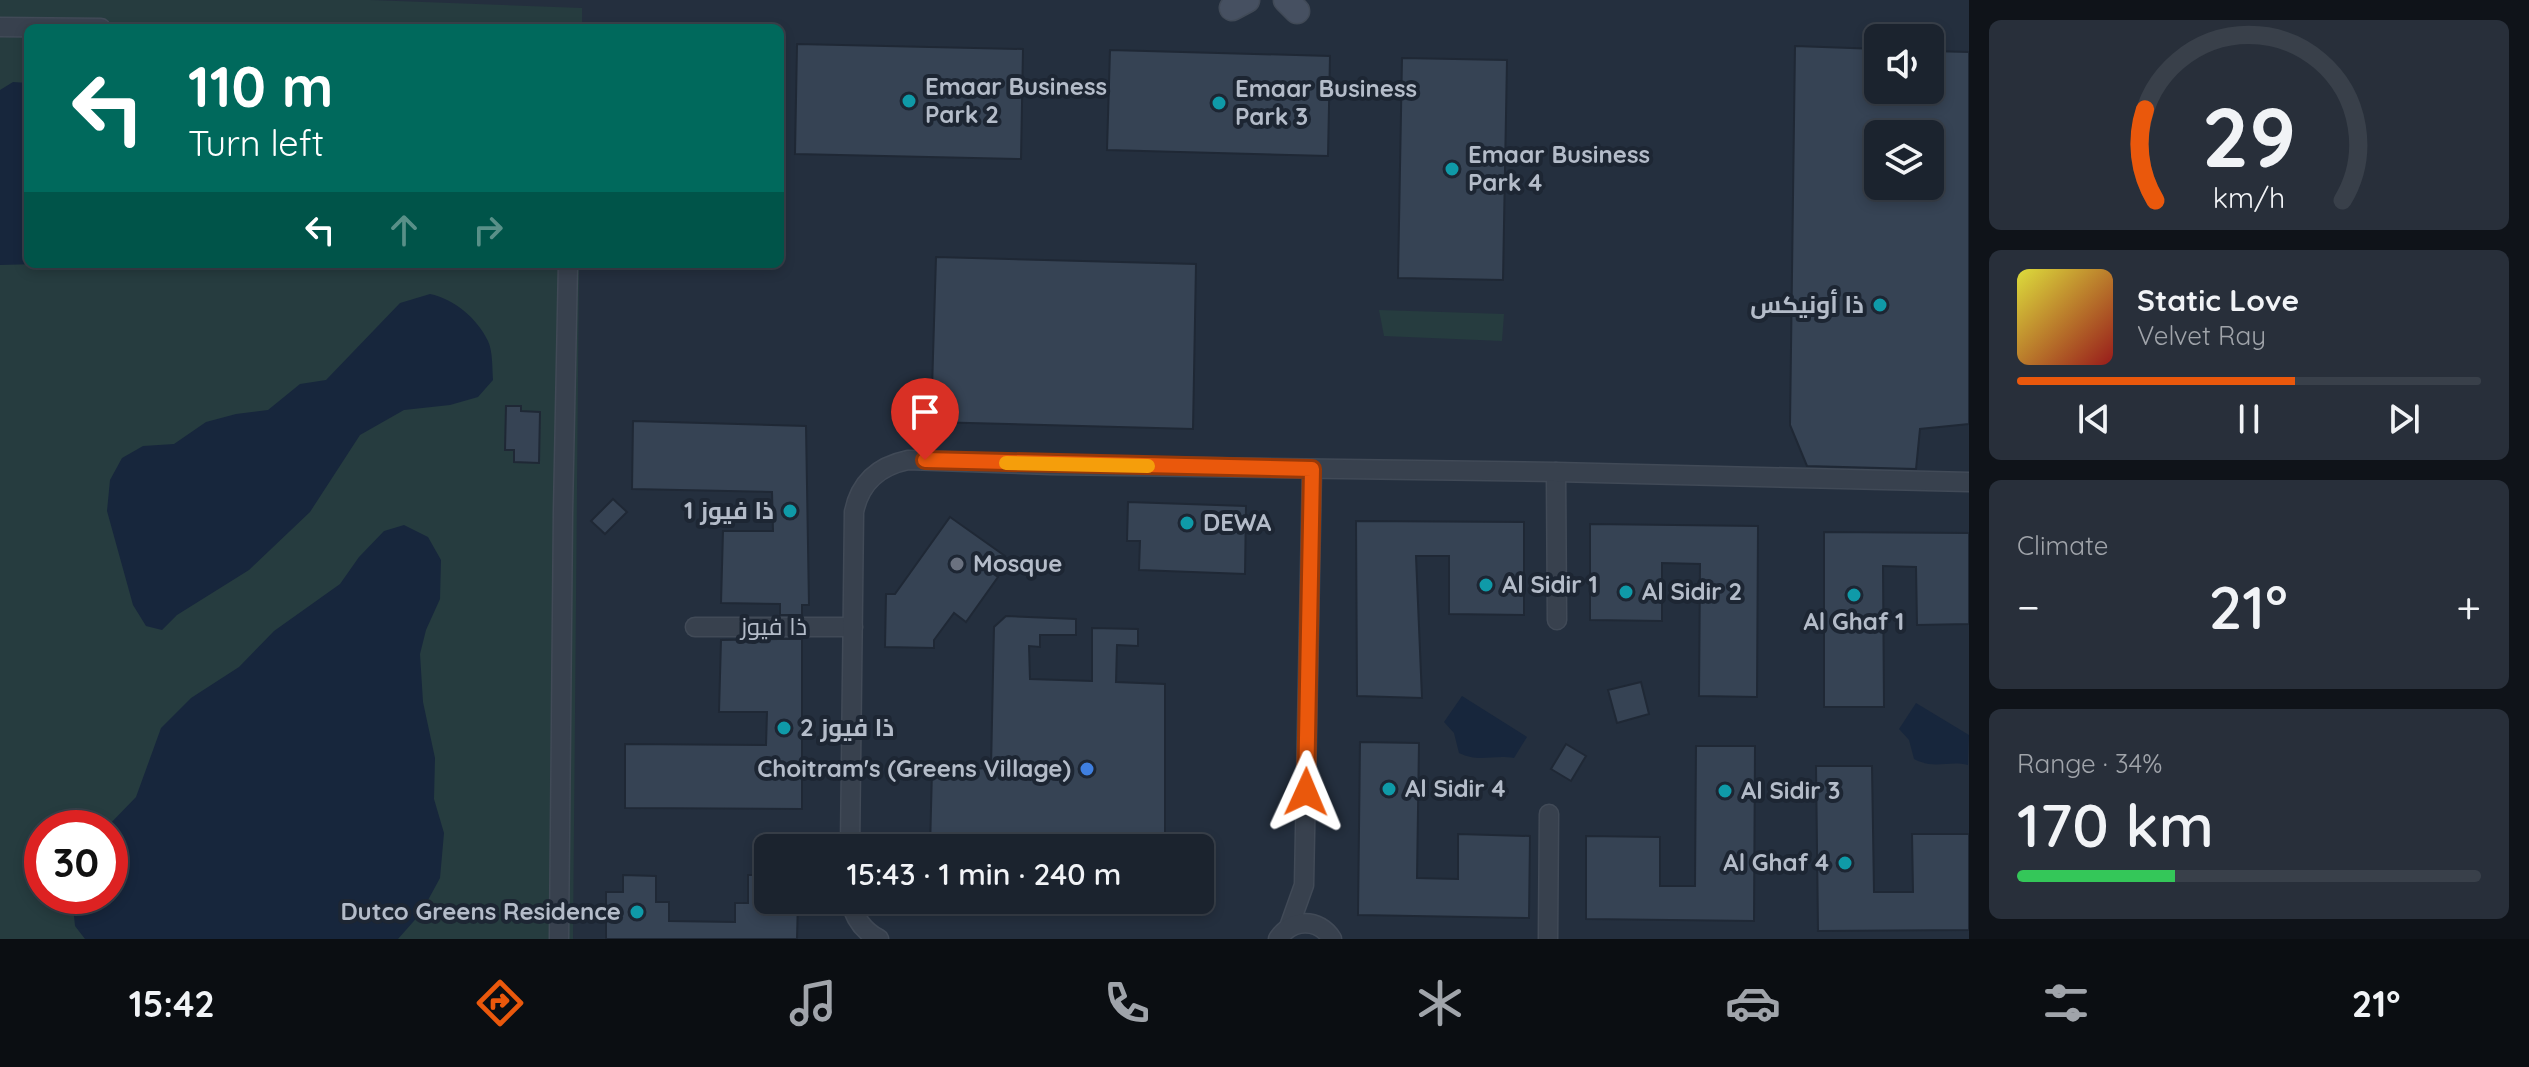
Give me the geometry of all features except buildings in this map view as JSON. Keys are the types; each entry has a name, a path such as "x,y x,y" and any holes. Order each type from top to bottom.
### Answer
{"street":[{"path":"0,27 24,27"},
{"path":"559,939 568,268"},
{"path":"850,834 854,526 857,498 871,476 895,463 908,460 1969,482"},
{"path":"1280,934 1304,885 1312,469"},
{"path":"1556,472 1557,620"},
{"name":"ذا فيوز","path":"695,627 853,627"},
{"path":"1548,939 1549,814"},
{"path":"1304,885 1330,935"},
{"path":"854,914 876,937"},
{"path":"1280,934 1303,922 1330,935"}],"green space":[{"path":"0,0 370,0 582,8 582,24 24,24 24,268 579,268 573,939 0,939"},
{"path":"1379,310 1504,314 1502,341 1384,336"}],"water":[{"path":"13,82 24,83 24,264 0,265 0,90"},
{"path":"430,294 456,305 478,325 490,345 493,380 478,397 450,405 404,410 360,435 310,512 249,570 177,615 162,630 146,626 133,605 107,511 110,480 122,458 143,446 174,444 206,422 268,410 300,384 326,380 400,303"},
{"path":"404,525 428,537 441,560 440,599 426,630 420,654 423,702 435,758 434,799 444,833 440,878 421,913 398,939 85,939 75,926 74,914 128,914 128,810 123,810 136,797 161,728 191,698 239,667 274,631 340,584 359,557 384,531"},
{"path":"1462,696 1527,737 1514,758 1480,758 1459,753 1454,733 1444,722"},
{"path":"1916,703 1969,735 1968,765 1928,764 1914,759 1909,740 1899,729"}],"slow traffic":[{"path":"1006,463 1148,466"}],"place":[{"name":"Emaar Business Park 2","path":"909,101"},
{"name":"Emaar Business Park 3","path":"1219,103"},
{"name":"Emaar Business Park 4","path":"1452,169"},
{"name":"ذا أونيكس","path":"1880,305"},
{"name":"ذا فيوز 1","path":"790,511"},
{"name":"DEWA","path":"1187,523"},
{"name":"Mosque","path":"957,564"},
{"name":"Al Sidir 1","path":"1486,585"},
{"name":"Al Sidir 2","path":"1626,592"},
{"name":"Al Ghaf 1","path":"1854,595"},
{"name":"ذا فيوز 2","path":"784,728"},
{"name":"Choitram's (Greens Village)","path":"1087,769"},
{"name":"Al Sidir 4","path":"1389,789"},
{"name":"Al Sidir 3","path":"1725,791"},
{"name":"Al Ghaf 4","path":"1845,863"},
{"name":"Dutco Greens Residence","path":"637,912"}],"route":[{"path":"925,460 1312,469 1306,792"}]}
